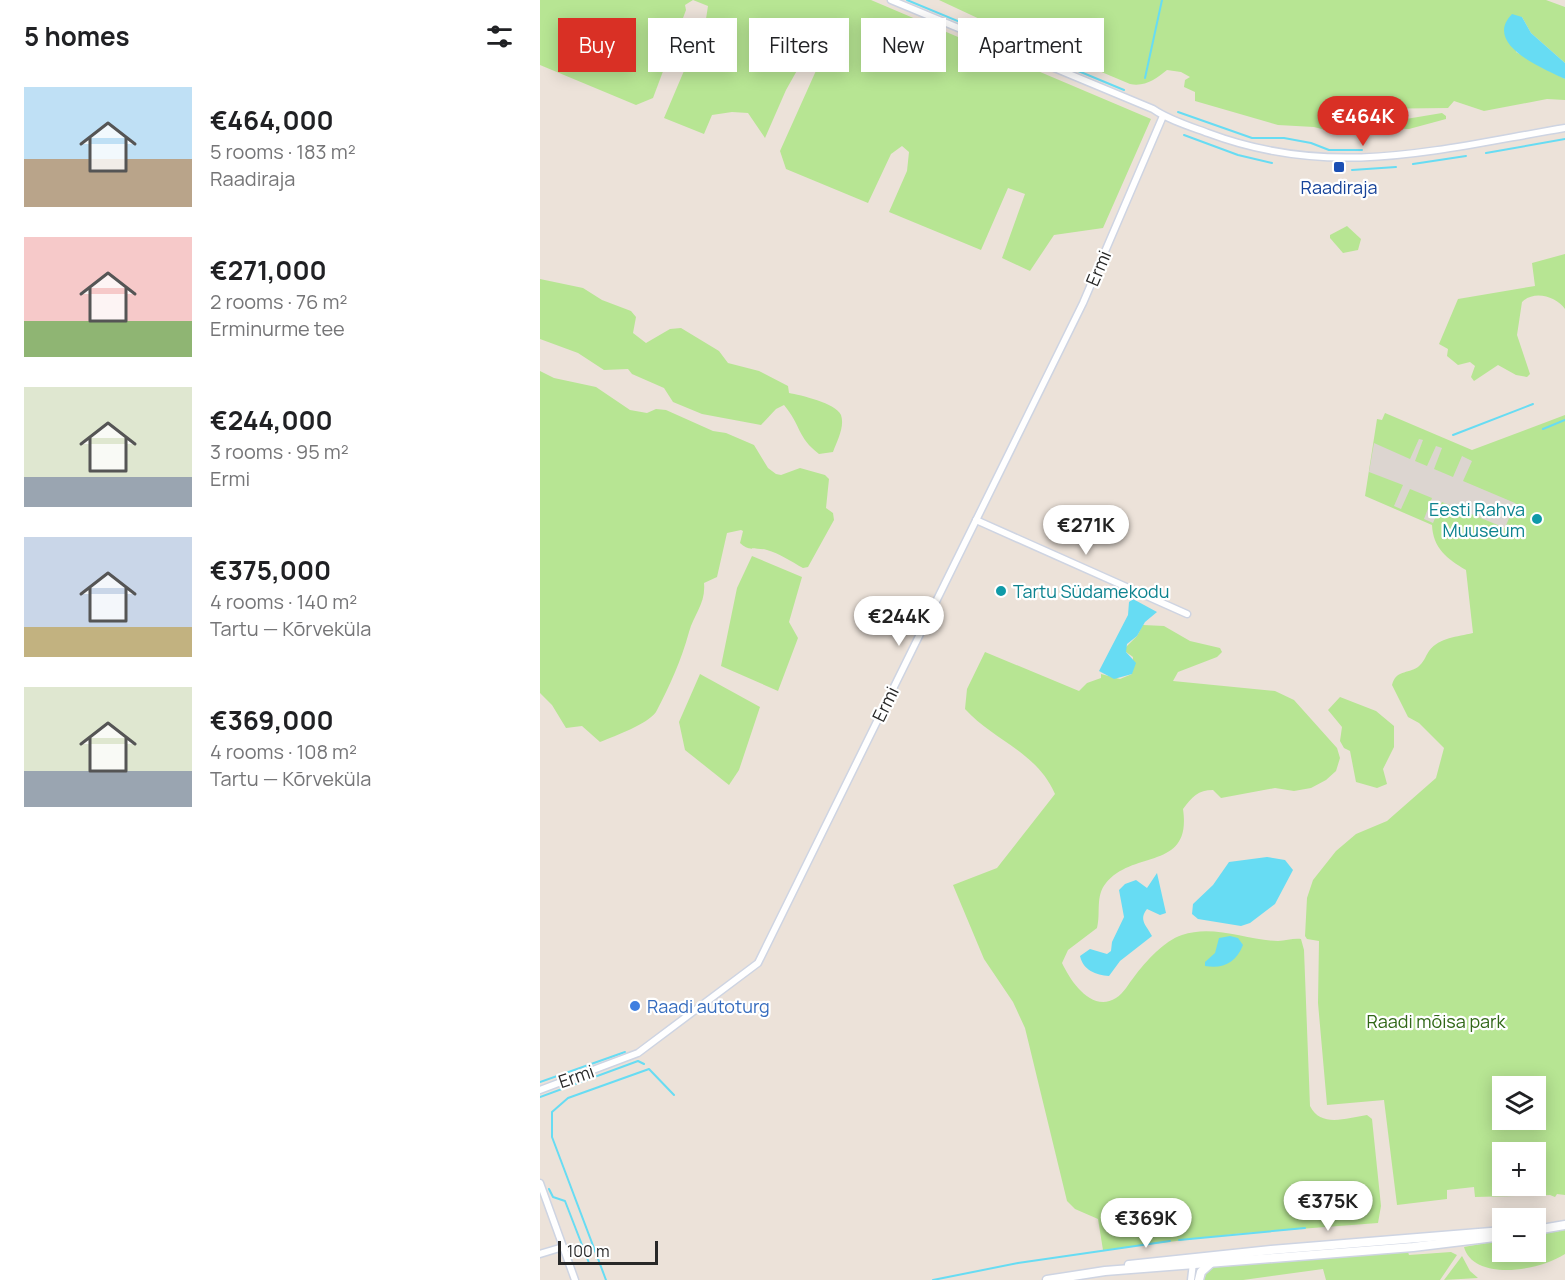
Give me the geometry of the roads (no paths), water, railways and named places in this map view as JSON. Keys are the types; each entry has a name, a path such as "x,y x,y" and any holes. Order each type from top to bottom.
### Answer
{"main road":[{"path":"1546,1229 1565,1226"},
{"path":"1047,1280 1193,1260 1492,1234"},
{"path":"1193,1260 1212,1262 1386,1249 1492,1235"},
{"path":"1199,1280 1201,1272 1212,1262"}],"street":[{"path":"891,0 1153,109 1163,116 1248,146 1281,153 1338,159 1416,153 1565,128"},
{"name":"Ermi","path":"540,1090 638,1053 758,963 1083,303 1163,116"},
{"path":"976,520 1187,614"},
{"path":"540,1183 575,1280"},
{"path":"540,1254 563,1247"},
{"path":"1191,1280 1193,1260"},
{"path":"1193,1260 1199,1280"}],"water":[{"path":"1512,14 1522,17 1531,33 1565,63 1565,79 1532,62 1510,46 1505,36 1505,25"},
{"path":"1133,599 1157,612 1145,622 1137,636 1127,644 1126,652 1136,663 1132,674 1114,679 1099,671 1128,615 1129,602"},
{"path":"1267,857 1285,860 1293,870 1275,904 1250,923 1241,926 1198,919 1192,914 1193,904 1213,885 1229,862"},
{"path":"1157,873 1166,913 1160,915 1147,909 1144,913 1144,923 1152,936 1120,961 1109,976 1091,971 1084,965 1080,956 1090,949 1107,954 1111,951 1112,942 1124,917 1119,890 1125,884 1136,880 1147,888"},
{"path":"1230,936 1238,938 1243,945 1237,956 1218,967 1205,966 1205,962 1215,953 1219,938"}],"waterway":[{"path":"907,0 1124,90"},
{"path":"1145,78 1162,0"},
{"path":"1178,112 1252,138 1284,138 1311,143 1329,150 1362,150"},
{"path":"1184,135 1238,155 1272,163"},
{"path":"1486,153 1565,139"},
{"path":"1413,164 1466,156"},
{"path":"1352,170 1396,167"},
{"path":"1453,435 1533,404"},
{"path":"1543,429 1565,420"},
{"path":"540,1082 625,1052"},
{"path":"540,1097 638,1061 644,1064"},
{"path":"606,1280 552,1137 552,1112 568,1098 649,1069 674,1095"},
{"path":"549,1189 553,1197 565,1201 589,1263"},
{"path":"1179,1240 1305,1228"},
{"path":"933,1280 1018,1263 1170,1241"}],"place":[{"name":"Raadiraja","path":"1339,167"},
{"name":"Eesti Rahva Muuseum","path":"1537,519"},
{"name":"Tartu Südamekodu","path":"1001,591"},
{"name":"Raadi autoturg","path":"635,1006"}],"park label":[{"name":"Raadi mõisa park","path":"1436,1021"}]}
